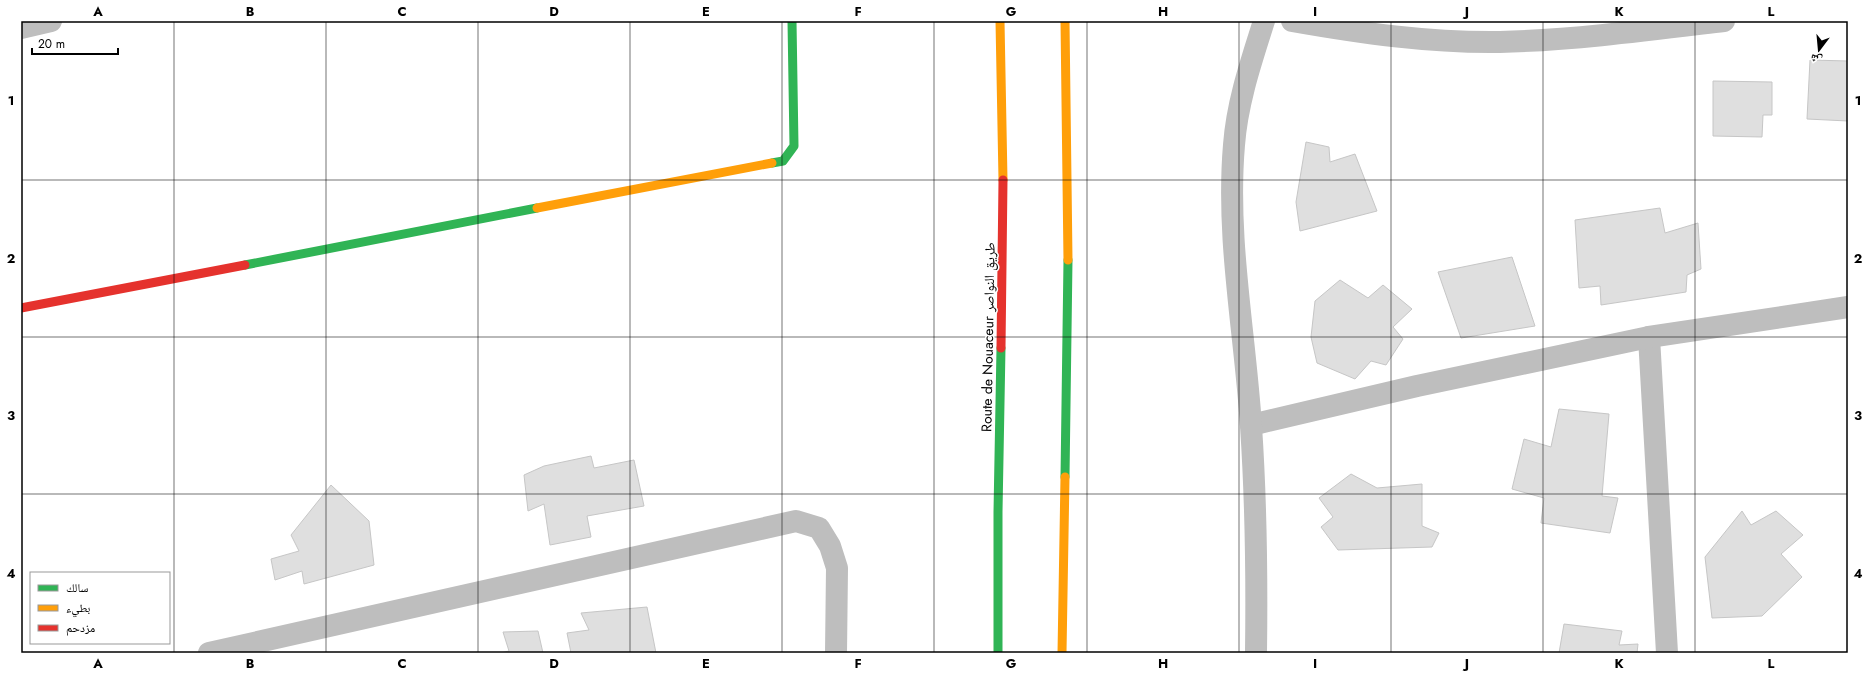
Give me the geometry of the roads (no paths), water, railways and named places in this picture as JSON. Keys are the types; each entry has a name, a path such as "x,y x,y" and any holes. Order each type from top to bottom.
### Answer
{"main road":[{"path":"21,308 783,161 794,146 792,21"},
{"name":"Route de Nouaceur طريق النواصر","path":"998,653 998,512 1004,224 1000,21"},
{"path":"1062,653 1069,225 1065,21"}],"street":[{"path":"21,28 51,21"},
{"path":"1256,653 1256,543 1251,425 1238,296 1233,217 1234,145 1244,82 1264,21"},
{"path":"1292,21 1345,31 1391,36 1451,41 1499,42 1553,40 1724,21"},
{"path":"1251,425 1417,386 1649,337 1848,307"},
{"path":"1649,337 1667,653"},
{"path":"209,653 796,521 819,528 830,546 837,568 836,653"}]}
